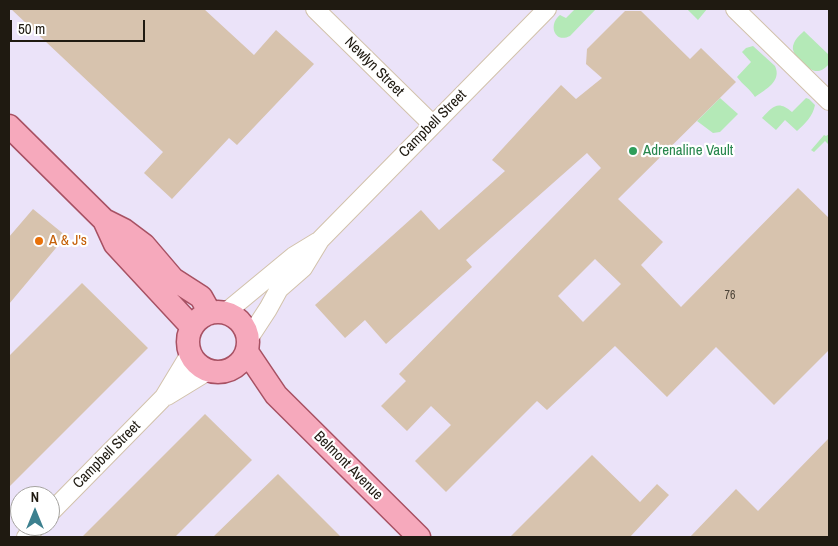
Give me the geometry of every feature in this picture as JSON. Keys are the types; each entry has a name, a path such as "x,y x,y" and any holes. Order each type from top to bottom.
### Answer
{"main road":[{"path":"9,126 104,220 124,230 144,245 173,279 201,297 218,313"},
{"path":"104,220 115,244 192,327"},
{"path":"218,313 234,316 246,329 248,345 243,360 237,367 218,371 200,367 190,354 188,344 192,327 203,316 218,313"},
{"name":"Belmont Avenue","path":"248,345 276,395 419,537"},
{"name":"Belmont Avenue","path":"218,371 276,395"}],"street":[{"name":"Newlyn Street","path":"315,9 433,125"},
{"name":"Campbell Street","path":"248,345 279,289 303,268 320,240 547,9"},
{"path":"735,9 829,100"},
{"name":"Campbell Street","path":"218,313 294,256 320,240"},
{"name":"Campbell Street","path":"60,503 164,397 190,354"},
{"name":"Campbell Street","path":"164,397 218,371"}],"shaded area":[{"path":"9,9 829,9 829,537 9,537"}],"green space":[{"path":"575,9 596,9 570,36 560,37 554,32 556,19 560,15 566,18"},
{"path":"687,9 707,9 698,20"},
{"path":"804,31 829,55 829,64 822,70 816,71 809,68 795,54 793,46"},
{"path":"753,46 775,66 777,71 772,84 755,97 737,77 751,62 742,52 746,48"},
{"path":"720,98 738,114 720,132 713,133 697,121"},
{"path":"806,98 815,105 814,109 808,120 797,131 785,120 776,130 762,118 769,110 779,105 792,112"},
{"path":"829,134 829,145 825,141 814,152 811,150 824,135"}],"building":[{"path":"11,9 204,9 254,55 276,30 314,64 237,145 229,138 172,199 144,173 163,152"},
{"path":"625,11 641,11 690,59 701,48 736,82 618,199 663,242 641,265 681,307 798,188 829,218 829,350 774,405 716,347 667,397 615,346 547,410 537,401 446,492 415,461 451,425 431,406 407,431 381,406 406,381 399,374 601,168 587,153 466,260 472,267 386,344 365,320 345,338 315,305 421,210 439,230 505,171 492,160 561,85 576,99 602,78 586,64 587,49","holes":["595,259 621,284 583,322 558,296"]},
{"path":"33,209 66,236 9,304 9,237"},
{"path":"82,283 148,348 9,487 9,356"},
{"path":"205,414 252,460 175,537 82,537"},
{"path":"829,438 829,537 690,537 736,489 758,511"},
{"path":"592,455 640,502 657,484 669,495 630,537 510,537"},
{"path":"278,474 341,537 213,537"}],"place":[{"name":"Adrenaline Vault","path":"633,151"},
{"name":"A & J's","path":"39,241"}]}
